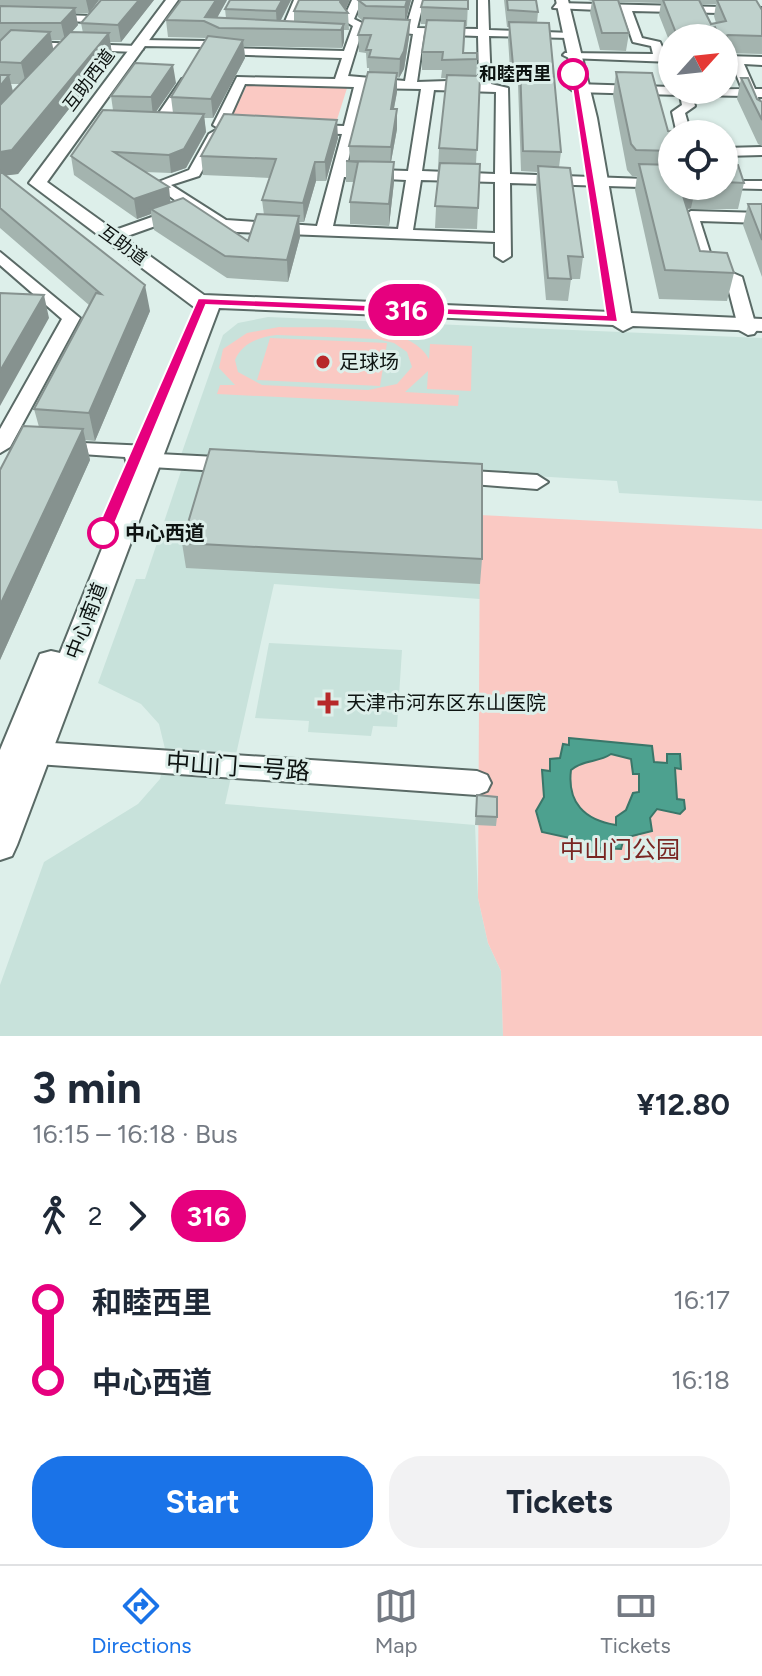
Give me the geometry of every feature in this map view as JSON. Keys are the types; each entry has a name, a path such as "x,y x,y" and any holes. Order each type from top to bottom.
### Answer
{"street":[{"path":"0,57 54,0"},
{"name":"互助西道","path":"32,182 91,121 172,0"},
{"path":"283,34 299,0"},
{"path":"357,0 348,20 359,24 341,79 485,84 483,0"},
{"path":"411,81 419,0"},
{"path":"618,322 579,88 559,3 762,11"},
{"path":"626,8 637,40 658,47"},
{"path":"702,10 708,24"},
{"path":"20,33 96,14 60,57"},
{"path":"0,16 20,33 70,46 206,44 218,51 348,55"},
{"path":"340,35 415,31 566,35"},
{"path":"206,44 214,32"},
{"path":"269,33 297,34"},
{"path":"572,56 658,58"},
{"path":"738,60 762,61"},
{"path":"738,70 756,93 762,120"},
{"path":"502,238 228,226 160,184 194,173 205,125 241,80 502,88 503,256"},
{"path":"186,82 152,123 249,126"},
{"path":"324,230 361,83"},
{"path":"405,234 428,86"},
{"path":"579,88 658,90"},
{"path":"680,120 678,112 688,104"},
{"path":"293,128 351,130"},
{"path":"738,154 758,156"},
{"path":"339,173 658,184"},
{"name":"互助道","path":"32,182 205,304"},
{"path":"738,185 762,185"},
{"path":"110,237 194,207"},
{"path":"205,304 755,328 734,277 707,268 691,216 762,218"},
{"path":"0,257 71,318 0,446 257,466"},
{"name":"中心南道","path":"0,791 205,304"},
{"path":"428,476 537,482"},
{"name":"中心南道","path":"0,845 17,752"},
{"name":"中山门一号路","path":"17,752 477,783"}],"shaded area":[{"path":"268,317 762,338 762,501 619,493 617,481 181,455 223,335 238,323"},
{"path":"181,471 481,483 480,599 274,584 225,804 475,825 478,898 488,943 501,971 503,1036 0,1036 0,985 44,862 138,804 160,779 166,753 159,724 141,704 98,683 136,579 145,579"},
{"name":"天津市河东区东山医院","path":"269,643 402,650 397,727 373,726 371,736 308,732 309,721 255,718"},
{"path":"569,738 652,746 654,762 667,763 667,754 680,754 681,769 675,768 677,799 684,800 685,809 680,814 657,809 650,818 652,831 624,838 621,849 600,848 599,856 580,853 579,840 542,832 536,811 544,797 542,770 550,771 550,759 560,758 563,744 569,745","holes":["611,754 631,759 633,774 639,774 639,792 633,793 626,810 616,817 616,825 595,819 580,808 572,791 571,770"]}],"green space":[{"path":"249,81 348,85 335,126 229,122"},
{"path":"279,327 339,327 383,332 402,337 418,346 429,359 430,344 472,346 471,391 427,389 428,371 405,392 459,395 458,406 217,394 220,385 235,385 219,368 223,349 247,333","holes":["270,336 377,339 394,343 407,352 412,367 397,384 368,390 262,385 238,372 235,360 247,345"]},
{"name":"足球场","path":"270,338 387,343 380,386 257,380"},
{"name":"中山门公园","path":"480,515 762,529 762,1036 503,1036 501,971 488,943 478,898"}],"building":[{"path":"101,0 139,0 118,25 81,23"},
{"path":"181,0 216,0 205,17 344,24 341,30 219,28 204,21 166,20"},
{"path":"230,0 282,0 276,11 225,9"},
{"path":"299,0 341,0 348,13 294,11"},
{"path":"358,0 407,0 405,7 366,6"},
{"path":"423,0 468,0 468,9 421,7"},
{"path":"507,0 536,0 538,12 508,10"},
{"path":"593,0 618,0 629,33 602,33"},
{"path":"663,0 699,0 711,24 672,24"},
{"path":"717,0 756,0 762,10 762,36 738,35 738,24 711,24 726,21"},
{"path":"0,6 75,8 61,23 0,23"},
{"path":"364,18 410,20 400,59 369,57 371,50 366,50 371,35 358,35"},
{"path":"427,20 465,21 463,53 477,53 477,59 442,60 443,52 422,52"},
{"path":"509,22 549,23 561,152 523,151 520,65 513,65"},
{"path":"11,30 50,32 21,63 0,62 0,41"},
{"path":"70,32 109,33 12,150 0,152 0,105"},
{"path":"208,36 243,40 211,99 171,97"},
{"path":"135,63 173,65 151,97 111,96"},
{"path":"368,72 397,73 391,109 397,109 391,147 349,146"},
{"path":"616,72 652,73 658,104 665,120 658,120 658,151 636,150 631,144"},
{"path":"0,75 9,75 0,86"},
{"path":"447,75 480,76 477,150 439,148"},
{"path":"741,78 748,78 757,99 762,102 762,120"},
{"path":"103,110 204,114 184,149 169,155 114,152 169,187 134,199 71,156"},
{"path":"224,114 337,120 325,162 315,162 303,203 262,200 276,159 201,156"},
{"path":"346,161 394,162 389,204 350,202 358,162"},
{"path":"440,163 480,164 478,208 435,206"},
{"path":"639,164 658,165 658,200 684,200 700,251 727,253 734,273 665,270"},
{"path":"738,165 744,183 738,183"},
{"path":"538,166 570,168 583,257 568,256 571,279 548,278"},
{"path":"0,171 145,285 89,413 34,409 96,293 101,294 0,208"},
{"path":"183,198 248,241 257,214 299,216 287,260 225,256 151,209"},
{"path":"748,204 762,204 762,240"},
{"path":"0,293 44,295 0,371"},
{"path":"23,426 83,429 0,605 0,470"},
{"path":"210,449 482,464 482,559 182,543"},
{"path":"477,795 497,797 497,817 476,816"}],"bus line":[{"name":"316","path":"103,533 202,301 613,319 573,74"}],"place":[{"name":"和睦西里","path":"573,74"},
{"name":"足球场","path":"323,362"},
{"name":"中心西道","path":"103,533"},
{"name":"天津市河东区东山医院","path":"328,703"}]}
